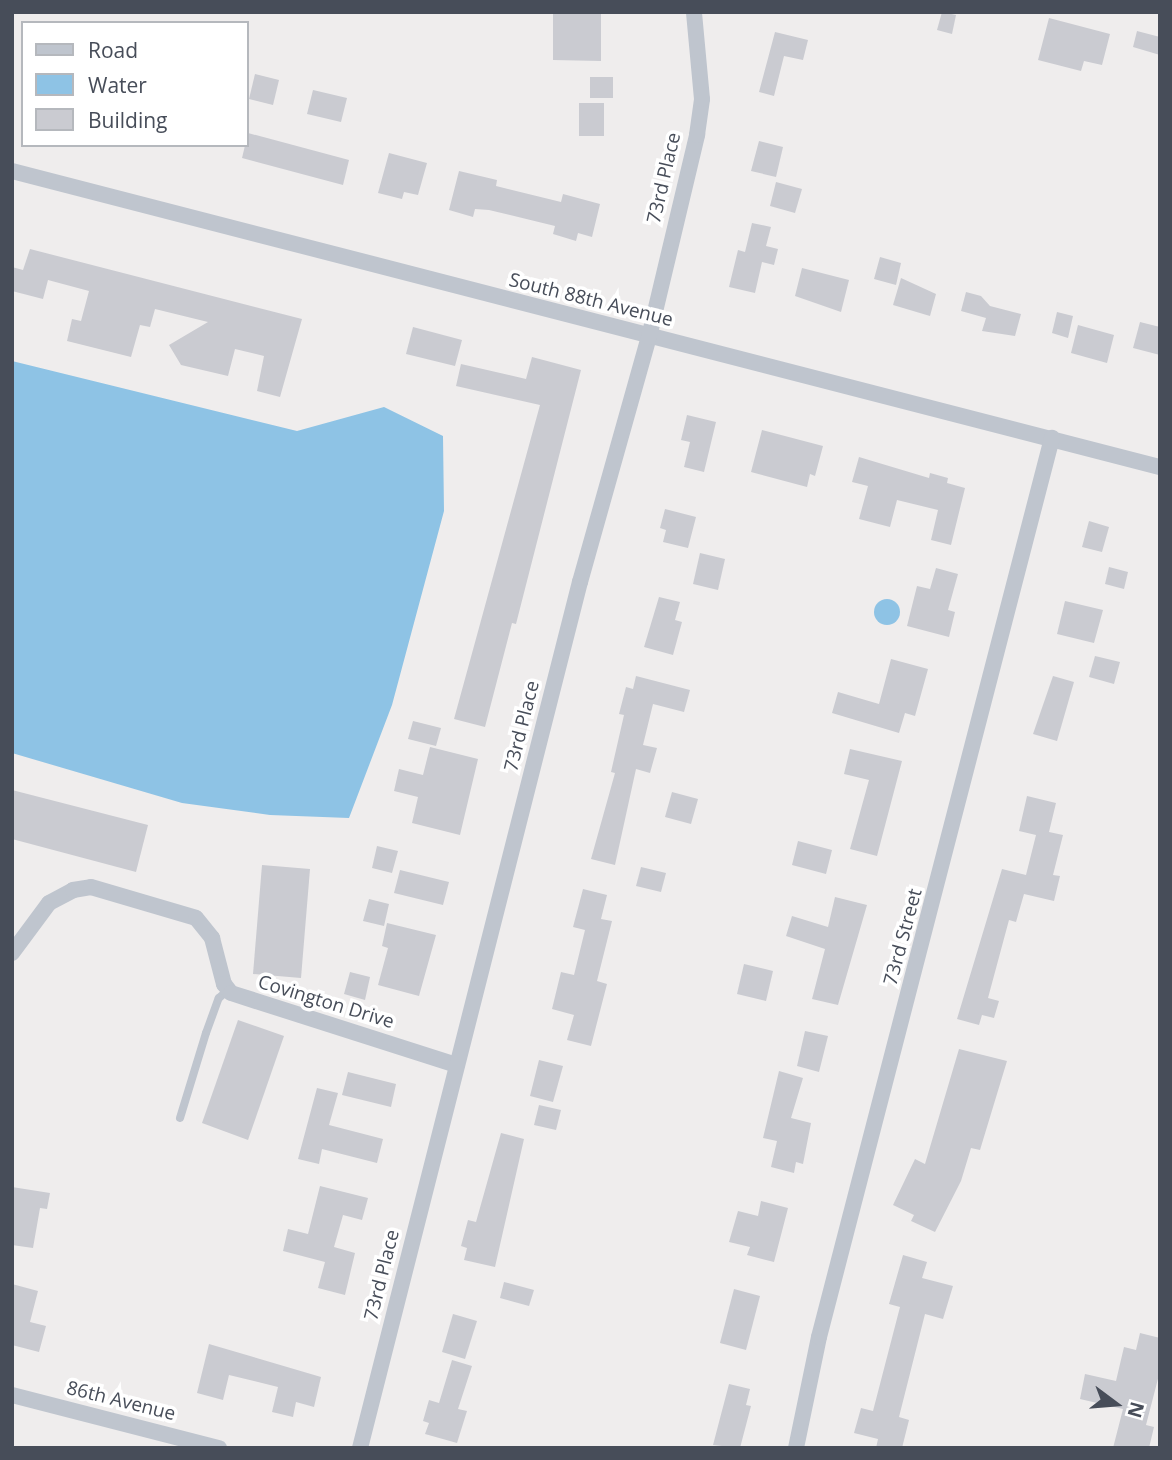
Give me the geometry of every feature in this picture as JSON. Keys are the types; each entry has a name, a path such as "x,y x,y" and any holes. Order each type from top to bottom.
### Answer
{"street":[{"name":"73rd Place","path":"360,1448 591,540 649,337 700,111 694,12"},
{"name":"South 88th Avenue","path":"12,171 1160,467"},
{"name":"73rd Street","path":"796,1448 819,1337 1052,438"},
{"name":"Covington Drive","path":"12,953 49,903 73,890 91,887 196,918 212,937 228,990 457,1065"},
{"name":"86th Avenue","path":"12,1395 219,1448"}],"lane":[{"path":"180,1118 219,998 228,990"}],"water":[{"path":"12,361 297,431 384,407 443,436 444,511 392,705 349,818 270,815 182,803 12,753"},
{"path":"887,599 896,603 900,612 896,621 887,625 878,621 874,612 878,603"}],"building":[{"path":"553,12 601,12 601,61 553,60"},
{"path":"942,12 956,15 952,34 937,30"},
{"path":"1049,18 1110,34 1102,65 1084,61 1081,71 1038,60"},
{"path":"1137,31 1160,37 1160,55 1133,47"},
{"path":"775,32 808,40 803,60 784,56 774,96 759,92"},
{"path":"255,74 279,80 273,105 249,99"},
{"path":"590,77 613,77 613,98 590,98"},
{"path":"313,90 347,98 341,122 307,114"},
{"path":"579,103 604,103 604,136 579,136"},
{"path":"248,133 349,160 343,185 242,158 245,147 248,147"},
{"path":"759,141 783,147 776,177 751,171"},
{"path":"389,153 427,163 418,195 404,192 402,199 378,193"},
{"path":"459,171 497,180 496,186 561,202 563,194 600,204 592,237 578,233 576,241 553,234 555,226 489,210 475,209 473,217 449,210"},
{"path":"776,182 802,189 795,213 770,206"},
{"path":"752,223 771,227 766,246 778,249 774,265 762,262 755,293 729,287 738,250 745,252"},
{"path":"30,249 302,319 280,397 257,391 264,356 235,349 228,376 181,365 169,345 208,322 155,309 150,327 140,325 131,357 67,341 72,319 81,321 89,291 48,280 43,299 12,291 12,267 23,270"},
{"path":"880,257 901,263 896,285 874,279"},
{"path":"802,268 849,280 841,312 795,296"},
{"path":"901,278 936,294 930,316 893,305"},
{"path":"966,292 981,296 990,306 1021,314 1015,336 982,331 986,318 961,311"},
{"path":"1057,312 1073,316 1068,338 1052,333"},
{"path":"1140,322 1160,327 1160,355 1133,348"},
{"path":"1078,325 1114,335 1107,363 1071,353"},
{"path":"413,327 462,340 455,366 406,354"},
{"path":"532,357 581,370 516,624 512,623 485,727 454,719 540,405 456,386 461,364 526,379"},
{"path":"687,415 716,422 704,472 684,467 690,442 681,440"},
{"path":"762,430 823,446 815,476 810,474 807,487 751,472"},
{"path":"859,457 929,478 930,473 948,478 947,483 965,488 951,545 931,540 938,510 897,500 890,527 859,519 868,486 852,482"},
{"path":"665,509 696,517 688,548 663,542 666,530 660,528"},
{"path":"1089,521 1109,527 1102,552 1082,547"},
{"path":"700,553 725,559 718,590 693,584"},
{"path":"1109,567 1128,572 1124,589 1105,584"},
{"path":"936,568 958,574 948,610 955,612 949,637 907,626 917,586 930,589"},
{"path":"659,597 680,602 675,620 682,622 673,655 644,647"},
{"path":"1065,601 1103,610 1094,643 1057,634"},
{"path":"1095,656 1120,662 1114,684 1089,677"},
{"path":"891,659 928,669 915,716 905,713 899,733 832,713 838,692 879,704"},
{"path":"636,676 690,690 684,712 653,704 643,745 657,748 650,773 636,769 615,865 591,859 615,773 611,772 624,715 619,714 626,687 633,689"},
{"path":"1053,676 1074,682 1057,741 1033,734"},
{"path":"413,721 441,728 436,746 408,739"},
{"path":"430,747 478,759 460,835 412,823 418,797 394,791 399,769 423,775"},
{"path":"850,749 902,761 877,856 850,849 869,780 844,774"},
{"path":"12,790 148,825 136,872 12,839"},
{"path":"672,792 698,799 691,824 665,817"},
{"path":"1027,796 1056,803 1049,832 1063,835 1053,875 1060,876 1054,901 1024,894 1016,922 1009,920 988,998 999,1001 994,1018 982,1015 979,1025 957,1019 1002,869 1026,875 1036,835 1019,831"},
{"path":"798,841 832,850 826,874 792,865"},
{"path":"377,846 398,851 392,873 372,868"},
{"path":"262,865 310,869 301,978 253,974"},
{"path":"641,867 666,873 661,892 636,886"},
{"path":"400,870 449,882 443,905 394,893"},
{"path":"583,889 607,895 601,919 612,921 597,981 607,984 591,1046 567,1040 574,1015 552,1009 561,972 574,975 585,930 573,927"},
{"path":"835,897 867,905 838,1005 812,999 825,949 786,936 792,916 828,927"},
{"path":"369,899 389,904 384,926 363,921"},
{"path":"387,923 436,935 419,996 378,985 388,948 382,946"},
{"path":"744,964 773,971 766,1001 737,994"},
{"path":"350,972 370,977 365,1000 344,994"},
{"path":"238,1020 284,1036 248,1140 202,1123"},
{"path":"805,1031 828,1036 819,1072 797,1066"},
{"path":"959,1049 1007,1061 980,1150 971,1148 961,1181 935,1232 911,1221 914,1215 893,1205 915,1159 925,1164"},
{"path":"539,1060 563,1066 553,1102 530,1096"},
{"path":"779,1071 803,1078 791,1118 811,1123 803,1164 796,1162 794,1173 771,1167 777,1141 763,1138"},
{"path":"348,1072 396,1084 391,1107 342,1095"},
{"path":"317,1088 338,1093 329,1125 383,1139 377,1163 322,1149 319,1164 298,1159"},
{"path":"539,1105 561,1110 556,1130 534,1125"},
{"path":"501,1133 524,1139 495,1267 464,1260 467,1248 461,1246 468,1220 476,1222"},
{"path":"320,1186 368,1198 362,1220 343,1215 334,1247 355,1253 345,1295 318,1288 325,1262 283,1251 288,1229 308,1234"},
{"path":"12,1187 50,1193 47,1209 40,1208 33,1248 12,1245"},
{"path":"761,1201 788,1208 774,1262 747,1255 750,1247 729,1242 738,1211 758,1216"},
{"path":"903,1255 927,1262 922,1278 953,1286 943,1319 925,1314 899,1417 909,1420 902,1448 876,1448 878,1439 854,1433 861,1408 873,1411 900,1307 889,1304"},
{"path":"504,1282 534,1290 529,1306 500,1298"},
{"path":"12,1284 38,1291 30,1322 46,1326 39,1352 12,1345"},
{"path":"734,1289 760,1296 746,1350 720,1343"},
{"path":"453,1314 477,1321 465,1359 442,1352"},
{"path":"1140,1333 1160,1338 1160,1371 1146,1425 1154,1427 1149,1448 1113,1448 1123,1409 1080,1399 1085,1374 1116,1381 1124,1347 1136,1350"},
{"path":"209,1344 321,1377 314,1407 296,1402 293,1417 272,1412 278,1387 229,1375 223,1400 197,1393"},
{"path":"452,1360 472,1366 458,1409 467,1411 457,1443 425,1434 429,1423 423,1421 429,1400 439,1403"},
{"path":"729,1384 750,1389 746,1405 751,1406 740,1448 713,1445"}]}
